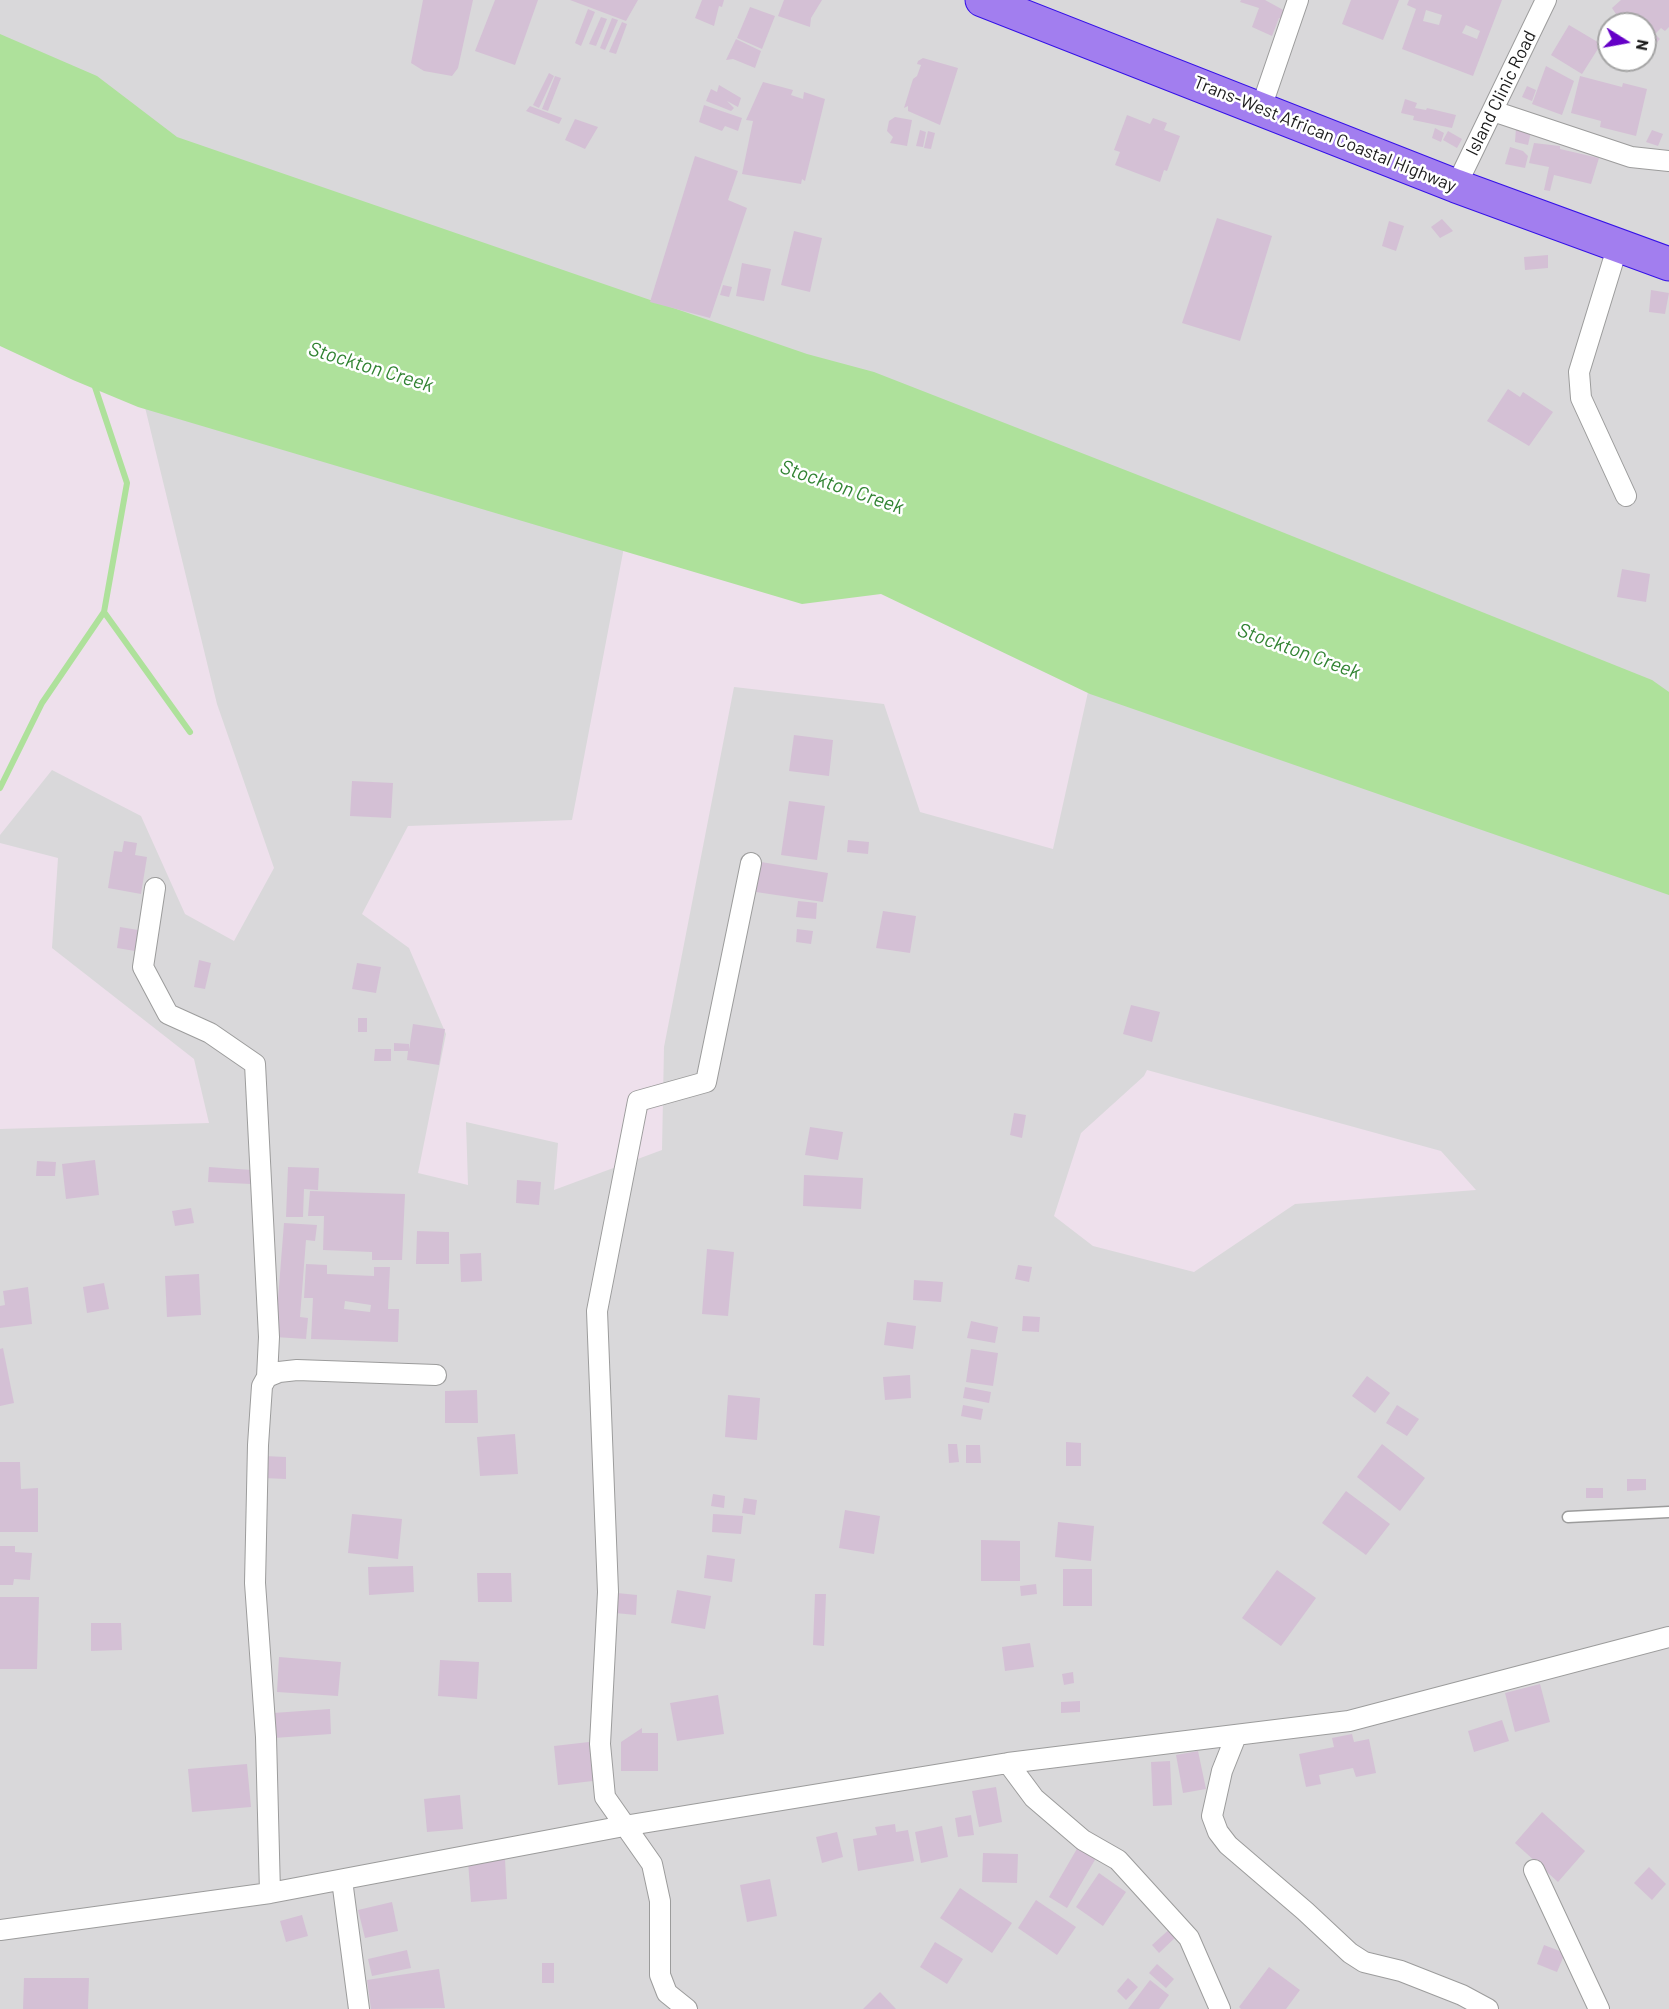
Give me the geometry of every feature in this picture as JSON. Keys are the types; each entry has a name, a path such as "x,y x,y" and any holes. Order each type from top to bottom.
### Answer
{"highway":[{"name":"Trans-West African Coastal Highway","path":"982,0 1456,186 1669,264"}],"street":[{"path":"1261,108 1298,0"},
{"name":"Island Clinic Road","path":"1456,186 1546,0"},
{"path":"1493,111 1631,157 1669,161"},
{"path":"1618,245 1579,372 1581,398 1626,496"},
{"path":"687,2009 668,1993 660,1975 660,1901 652,1864 605,1797 600,1744 608,1592 597,1311 638,1101 706,1082 751,863"},
{"path":"155,888 143,967 168,1014 210,1033 255,1064 269,1337 267,1377 260,1398 255,1583 266,1737 270,1893"},
{"path":"267,1377 279,1372 297,1370 436,1375"},
{"path":"0,1930 270,1893 624,1826 1008,1763 1349,1721 1669,1637"},
{"path":"1236,1736 1222,1772 1212,1816 1218,1832 1228,1845 1350,1953 1364,1962 1401,1971 1488,2009"},
{"path":"1008,1763 1034,1798 1083,1840 1118,1860 1189,1938 1220,2009"},
{"path":"1534,1870 1599,2009"},
{"path":"342,1880 359,2009"}],"lane":[{"path":"1568,1517 1669,1512"}],"shaded area":[{"path":"0,0 1669,0 1669,2009 0,2009 0,1129 209,1123 194,1059 52,948 58,858 0,843 0,835 52,770 141,816 185,914 234,941 274,868 217,704 142,395 625,542 572,820 408,826 362,914 409,948 446,1034 418,1173 468,1185 466,1122 558,1143 554,1190 662,1150 664,1047 734,687 884,704 920,812 1053,849 1123,535 0,97","holes":["1147,1070 1441,1151 1476,1190 1295,1204 1194,1272 1093,1246 1054,1216 1081,1133 1144,1076"]}],"water":[{"name":"Stockton Creek","path":"0,34 97,76 177,137 807,354 874,372 1652,680 1669,692 1669,895 1090,694 881,594 802,604 138,407 0,346"}],"building":[{"path":"423,0 473,0 458,68 452,76 424,71 411,63"},
{"path":"495,0 538,0 515,65 475,51"},
{"path":"570,0 638,0 626,21"},
{"path":"702,0 724,0 722,7 719,6 714,26 695,18"},
{"path":"784,0 822,0 811,18 810,27 778,16"},
{"path":"1241,0 1265,0 1287,12 1284,20 1279,18 1272,36 1252,27 1259,8 1240,2"},
{"path":"1351,0 1399,0 1383,40 1342,24"},
{"path":"1409,0 1502,0 1473,76 1402,49 1416,9 1407,5","holes":["1426,10 1442,15 1439,25 1423,21","1466,25 1480,31 1477,39 1462,33"]},
{"path":"1621,0 1669,0 1669,27 1665,31 1661,28 1657,32 1657,12 1615,12 1612,8"},
{"path":"750,7 775,16 762,49 737,38"},
{"path":"588,9 595,12 581,46 575,43"},
{"path":"601,17 607,19 596,46 589,44"},
{"path":"612,18 618,20 605,50 600,48"},
{"path":"622,22 627,24 616,54 609,52"},
{"path":"1569,25 1597,42 1597,50 1582,74 1551,55"},
{"path":"736,39 761,51 755,68 733,59 726,60"},
{"path":"923,58 958,68 940,125 908,111 908,106 904,108 913,79 917,76 921,65 917,64 918,61"},
{"path":"1546,66 1574,81 1562,115 1532,104"},
{"path":"549,73 554,76 539,108 533,105"},
{"path":"555,76 561,78 548,111 542,109"},
{"path":"1580,76 1622,87 1623,83 1647,89 1636,136 1600,127 1601,121 1571,113"},
{"path":"763,82 793,90 791,95 803,99 804,92 825,99 805,181 802,179 801,184 742,174 753,121 746,120"},
{"path":"719,85 741,98 738,107 727,101 734,108 731,111 706,101 711,89 717,92"},
{"path":"1527,86 1536,90 1532,101 1522,97"},
{"path":"1405,99 1417,103 1415,108 1426,110 1427,108 1456,115 1452,128 1413,120 1414,116 1401,113"},
{"path":"704,105 742,118 738,131 725,126 722,131 699,122"},
{"path":"530,106 562,118 559,124 526,111"},
{"path":"1127,115 1150,124 1153,118 1167,123 1164,130 1180,136 1167,171 1164,170 1160,182 1115,165 1120,152 1114,150"},
{"path":"895,117 912,120 907,146 890,143 893,137 887,131 889,121"},
{"path":"575,119 598,127 585,149 565,140"},
{"path":"1435,128 1444,133 1441,142 1432,138"},
{"path":"1516,128 1531,132 1528,145 1515,142"},
{"path":"920,130 926,132 923,147 916,146"},
{"path":"1652,130 1663,134 1658,146 1646,142"},
{"path":"928,131 935,133 931,149 924,148"},
{"path":"1448,131 1462,139 1457,148 1443,140"},
{"path":"1534,143 1560,146 1560,149 1599,158 1591,184 1554,175 1550,191 1544,190 1549,167 1529,163"},
{"path":"1510,147 1523,151 1528,156 1525,168 1505,164"},
{"path":"695,156 738,171 728,200 747,208 710,318 650,302"},
{"path":"1217,218 1272,236 1240,341 1182,323"},
{"path":"1442,219 1453,231 1440,238 1431,227"},
{"path":"1389,221 1404,226 1396,251 1382,246"},
{"path":"794,231 822,238 810,292 781,285"},
{"path":"1548,255 1548,268 1525,270 1524,257"},
{"path":"742,263 771,269 764,301 736,296"},
{"path":"723,285 732,287 729,297 720,295"},
{"path":"1651,290 1669,293 1665,314 1649,312"},
{"path":"1508,389 1520,397 1523,392 1553,412 1529,446 1487,421"},
{"path":"1622,569 1650,574 1646,602 1617,597"},
{"path":"794,735 833,740 829,776 789,771"},
{"path":"352,781 393,783 391,818 350,816"},
{"path":"789,801 825,806 817,860 781,855"},
{"path":"848,840 869,842 868,854 847,852"},
{"path":"124,841 137,843 135,855 147,857 141,894 108,888 114,851 122,852"},
{"path":"761,862 828,873 823,902 756,892"},
{"path":"798,901 817,903 816,919 796,917"},
{"path":"883,911 916,916 910,953 876,948"},
{"path":"120,927 138,930 135,951 117,948"},
{"path":"797,929 813,931 811,944 796,942"},
{"path":"199,960 211,963 205,989 194,987"},
{"path":"357,963 381,967 376,993 352,989"},
{"path":"1131,1005 1160,1012 1152,1042 1123,1034"},
{"path":"358,1018 367,1018 367,1032 358,1032"},
{"path":"413,1024 445,1029 439,1065 407,1060 408,1051 394,1051 394,1043 409,1044 409,1050"},
{"path":"375,1049 391,1049 391,1061 374,1061"},
{"path":"1014,1113 1026,1115 1022,1138 1010,1135"},
{"path":"810,1127 843,1132 838,1160 805,1155"},
{"path":"95,1160 99,1195 66,1199 62,1164"},
{"path":"37,1161 56,1162 55,1176 36,1176"},
{"path":"209,1167 252,1170 251,1184 208,1182"},
{"path":"288,1167 319,1168 318,1190 304,1189 303,1217 286,1217"},
{"path":"804,1175 863,1178 861,1209 803,1206"},
{"path":"517,1180 541,1182 539,1205 516,1203"},
{"path":"310,1191 405,1194 402,1260 372,1260 372,1252 323,1250 324,1216 308,1216"},
{"path":"191,1208 194,1223 175,1226 172,1211"},
{"path":"284,1223 317,1225 315,1241 306,1240 300,1317 308,1318 306,1339 275,1337"},
{"path":"417,1231 449,1232 449,1264 416,1264"},
{"path":"707,1249 734,1252 728,1316 702,1314"},
{"path":"481,1253 482,1281 461,1282 460,1254"},
{"path":"306,1264 327,1265 327,1274 374,1276 374,1267 390,1267 388,1309 399,1309 398,1342 311,1339 313,1298 304,1298","holes":["345,1301 371,1305 370,1312 344,1309"]},
{"path":"1018,1265 1032,1267 1029,1282 1015,1279"},
{"path":"199,1274 201,1315 167,1317 165,1276"},
{"path":"914,1280 943,1282 941,1302 913,1300"},
{"path":"104,1283 109,1309 87,1313 83,1287"},
{"path":"28,1287 32,1324 0,1328 0,1306 5,1305 3,1291"},
{"path":"1023,1316 1040,1317 1039,1332 1022,1331"},
{"path":"971,1321 998,1327 995,1343 967,1338"},
{"path":"887,1322 916,1326 913,1349 884,1345"},
{"path":"3,1348 14,1403 0,1406 0,1349"},
{"path":"971,1349 998,1353 993,1386 966,1382"},
{"path":"910,1375 911,1398 885,1400 883,1377"},
{"path":"1367,1376 1390,1393 1375,1413 1352,1396"},
{"path":"965,1387 991,1392 989,1403 963,1398"},
{"path":"477,1390 478,1423 445,1423 445,1391"},
{"path":"728,1395 760,1398 757,1440 725,1437"},
{"path":"963,1405 983,1409 981,1420 961,1416"},
{"path":"1397,1405 1419,1419 1407,1436 1386,1423"},
{"path":"515,1434 518,1474 480,1476 477,1437"},
{"path":"1066,1442 1081,1443 1081,1466 1066,1466"},
{"path":"948,1444 957,1444 959,1462 949,1463"},
{"path":"1382,1444 1425,1478 1400,1511 1357,1477"},
{"path":"966,1445 980,1445 981,1463 966,1463"},
{"path":"264,1456 286,1457 286,1479 263,1478"},
{"path":"0,1462 20,1462 21,1489 38,1488 38,1532 0,1532"},
{"path":"1627,1479 1646,1479 1646,1490 1627,1491"},
{"path":"1586,1488 1603,1488 1603,1498 1586,1498"},
{"path":"1346,1491 1390,1524 1366,1555 1322,1523"},
{"path":"713,1494 725,1496 724,1508 711,1506"},
{"path":"744,1498 757,1500 755,1515 742,1513"},
{"path":"845,1510 880,1516 874,1554 839,1548"},
{"path":"352,1514 402,1519 398,1559 348,1553"},
{"path":"713,1514 743,1516 741,1534 712,1532"},
{"path":"1058,1522 1094,1526 1091,1561 1055,1557"},
{"path":"981,1540 1020,1541 1020,1581 981,1581"},
{"path":"0,1546 15,1546 15,1552 32,1553 30,1580 14,1579 13,1585 0,1585"},
{"path":"707,1555 735,1559 732,1582 704,1578"},
{"path":"413,1566 414,1592 369,1595 368,1567"},
{"path":"1063,1569 1092,1569 1092,1606 1063,1606"},
{"path":"1277,1570 1316,1598 1281,1646 1242,1618"},
{"path":"477,1573 511,1573 512,1602 478,1602"},
{"path":"1036,1584 1037,1594 1021,1596 1020,1586"},
{"path":"677,1590 711,1596 705,1629 671,1623"},
{"path":"617,1593 637,1595 636,1615 615,1613"},
{"path":"815,1594 826,1594 824,1646 813,1645"},
{"path":"0,1597 39,1597 37,1669 0,1669"},
{"path":"91,1623 121,1623 122,1650 91,1651"},
{"path":"1030,1643 1034,1667 1005,1671 1002,1647"},
{"path":"279,1657 341,1662 338,1696 277,1692"},
{"path":"440,1660 479,1662 477,1699 438,1696"},
{"path":"1073,1672 1074,1683 1064,1685 1062,1674"},
{"path":"1540,1684 1550,1722 1515,1732 1505,1693"},
{"path":"718,1695 724,1734 677,1741 670,1703"},
{"path":"1080,1701 1080,1712 1061,1713 1061,1702"},
{"path":"330,1709 331,1734 274,1738 273,1713"},
{"path":"1502,1720 1509,1741 1474,1752 1468,1731"},
{"path":"642,1728 642,1733 658,1733 658,1771 621,1771 621,1742"},
{"path":"1352,1734 1354,1742 1369,1739 1376,1773 1356,1777 1353,1768 1319,1775 1321,1784 1306,1787 1299,1754 1334,1747 1332,1738"},
{"path":"589,1742 593,1781 558,1785 554,1746"},
{"path":"1198,1751 1206,1789 1183,1793 1176,1755"},
{"path":"1170,1761 1172,1805 1153,1806 1151,1762"},
{"path":"247,1764 251,1807 192,1812 188,1769"},
{"path":"996,1787 1002,1822 979,1827 972,1791"},
{"path":"460,1795 463,1829 427,1832 424,1799"},
{"path":"1542,1812 1585,1851 1558,1882 1515,1843"},
{"path":"971,1815 974,1835 958,1837 955,1818"},
{"path":"895,1824 896,1832 908,1830 914,1861 858,1871 853,1839 877,1835 875,1827"},
{"path":"942,1826 948,1857 921,1863 915,1832"},
{"path":"837,1832 843,1857 822,1863 816,1837"},
{"path":"1078,1847 1096,1858 1067,1908 1049,1897"},
{"path":"983,1853 1018,1854 1017,1883 982,1882"},
{"path":"505,1859 507,1899 471,1902 468,1861"},
{"path":"1649,1867 1666,1884 1652,1900 1634,1883"},
{"path":"1099,1873 1126,1892 1103,1926 1076,1907"},
{"path":"770,1879 777,1916 747,1922 740,1885"},
{"path":"960,1888 1012,1923 992,1953 940,1918"},
{"path":"1036,1900 1076,1927 1057,1955 1018,1928"},
{"path":"392,1902 398,1931 365,1938 358,1910"},
{"path":"302,1915 308,1936 286,1942 280,1921"},
{"path":"1173,1926 1180,1933 1159,1953 1152,1945"},
{"path":"935,1942 963,1959 947,1984 920,1967"},
{"path":"1544,1945 1565,1953 1557,1972 1537,1964"},
{"path":"407,1950 411,1968 372,1976 368,1959"},
{"path":"542,1963 554,1963 554,1983 542,1983"},
{"path":"1157,1964 1174,1979 1166,1988 1149,1973"},
{"path":"1269,1967 1300,1990 1286,2009 1241,2009 1239,2007"},
{"path":"439,1969 445,2008 371,2009 367,1980"},
{"path":"24,1978 89,1978 88,2009 23,2009"},
{"path":"1128,1978 1138,1987 1126,2000 1117,1991"},
{"path":"1150,1980 1169,1995 1159,2009 1128,2009"},
{"path":"880,1992 896,2009 863,2009"}],"waterway":[{"path":"0,788 42,703 104,612 127,483 94,384"},
{"path":"104,612 190,732"}]}
